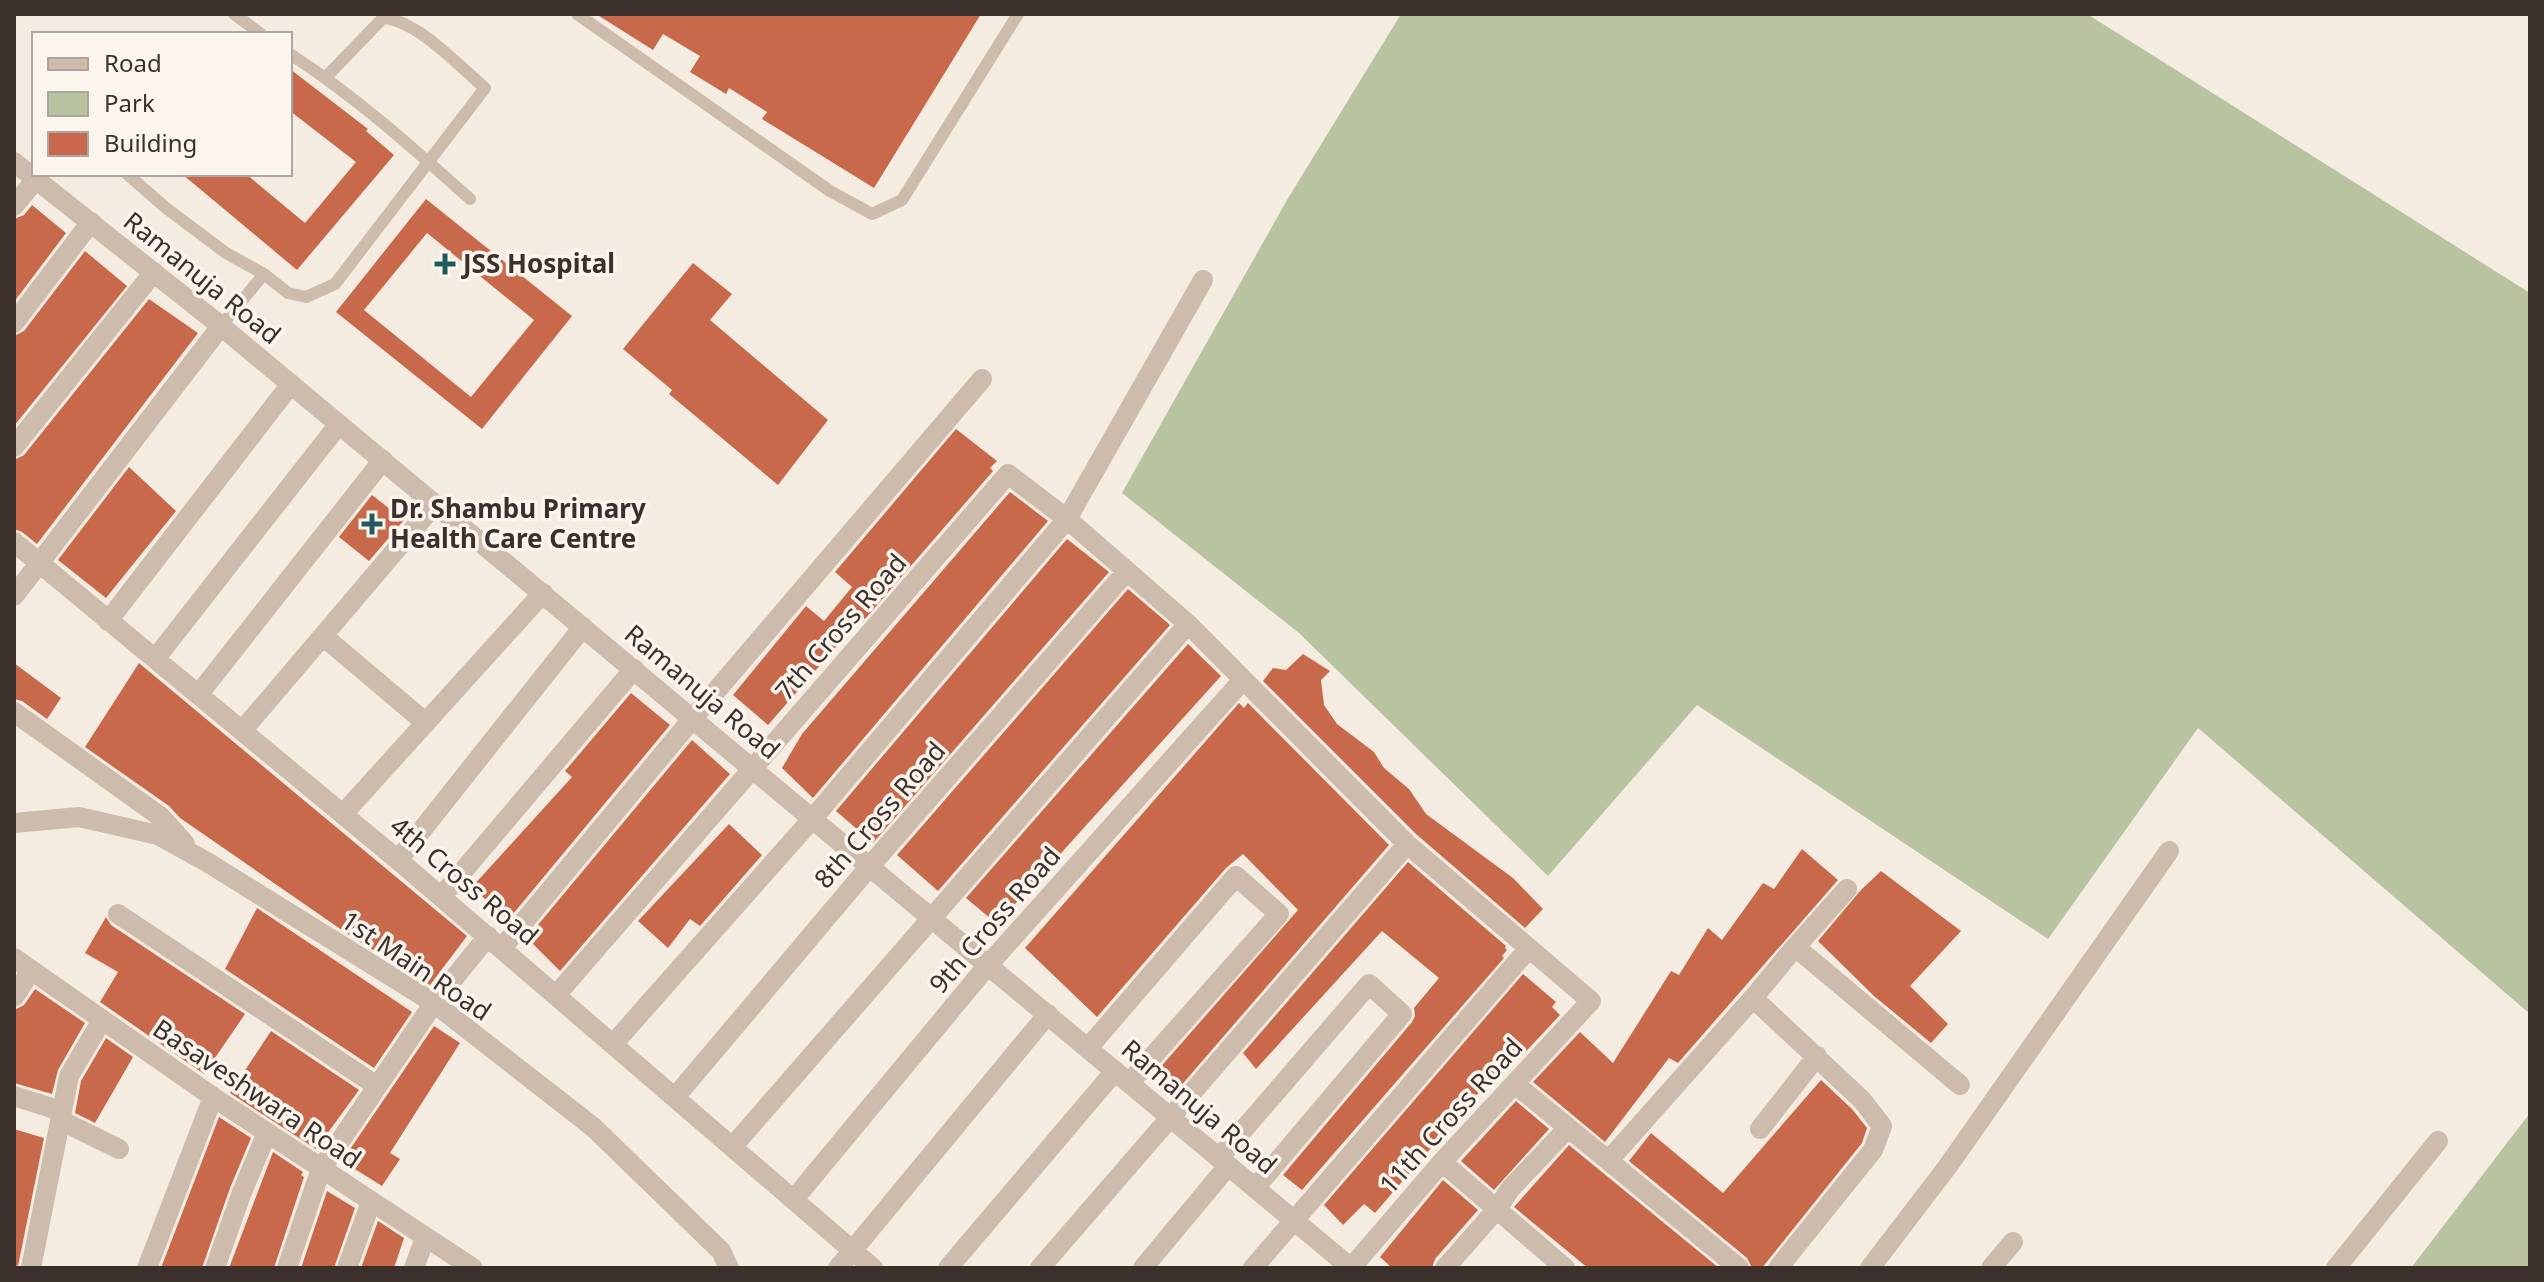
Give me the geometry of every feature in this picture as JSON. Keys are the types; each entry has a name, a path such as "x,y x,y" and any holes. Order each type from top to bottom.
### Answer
{"street":[{"name":"Ramanuja Road","path":"14,162 32,176"},
{"name":"Ramanuja Road","path":"32,176 383,460 1351,1268"},
{"path":"14,206 36,179"},
{"path":"14,323 91,222"},
{"path":"14,447 154,272"},
{"path":"614,1043 813,818 1067,519 1203,280"},
{"path":"14,596 221,326"},
{"path":"287,1268 321,1169 434,1003 495,942 693,718 982,379"},
{"path":"108,621 291,384"},
{"path":"155,659 339,424"},
{"path":"198,695 383,460"},
{"name":"7th Cross Road","path":"557,994 1008,474 1067,519"},
{"path":"242,731 435,504"},
{"path":"1067,519 1188,624 1407,844 1529,948 1253,1268"},
{"name":"4th Cross Road","path":"14,542 557,994 873,1268"},
{"name":"8th Cross Road","path":"676,1096 870,866 1127,571"},
{"path":"343,814 543,593"},
{"path":"733,1146 1188,624"},
{"path":"398,860 583,627"},
{"path":"323,636 426,723"},
{"path":"441,897 634,669"},
{"name":"9th Cross Road","path":"794,1199 988,965 1242,681"},
{"path":"14,712 161,817 194,854"},
{"name":"1st Main Road","path":"14,823 79,817 158,835 194,854 434,1003 593,1127 721,1251 729,1268"},
{"path":"1040,1268 1407,844"},
{"path":"1870,1268 1948,1166 2169,851"},
{"path":"948,1268 1122,1077 1279,914 1236,876 1088,1048"},
{"path":"1609,1160 1847,889"},
{"path":"118,914 377,1086"},
{"name":"11th Cross Road","path":"1351,1268 1442,1162 1591,1001 1529,948"},
{"path":"1791,952 1799,950 1960,1085"},
{"name":"Basaveshwara Road","path":"14,958 213,1097 473,1268"},
{"path":"14,997 31,971"},
{"path":"1143,1268 1224,1162 1369,984 1402,1014 1255,1188"},
{"path":"1753,998 1862,1100 1882,1126 1873,1150 1778,1268"},
{"path":"838,1268 1048,1014"},
{"path":"31,1268 69,1076 102,1020"},
{"path":"1760,1129 1817,1056"},
{"path":"1515,1084 1739,1268"},
{"path":"14,1096 61,1116 119,1149"},
{"path":"147,1268 213,1097"},
{"path":"1445,1268 1497,1209 1510,1189 1568,1128"},
{"path":"215,1268 267,1133"},
{"path":"2336,1268 2438,1141"},
{"path":"1442,1162 1565,1268"},
{"path":"347,1268 371,1202"},
{"path":"414,1268 425,1238"},
{"path":"1991,1268 2013,1242"}],"lane":[{"path":"234,14 258,32"},
{"path":"577,14 830,191 872,214 902,200 1018,14"},
{"path":"129,176 226,253 264,274 288,293 306,297 335,284 485,88 416,30 396,19 383,18 325,78"},
{"path":"292,55 325,78 470,199"},
{"path":"221,326 264,274"}],"green space":[{"path":"1401,14 2087,14 2530,293 2530,1014 2198,728 2048,939 1697,705 1548,876 1299,633 1122,493 1287,200"},
{"path":"2530,1113 2530,1268 2411,1268"}],"building":[{"path":"596,14 981,14 874,188 762,119 767,112 729,88 726,94 690,72 700,56 663,34 653,50"},
{"path":"292,71 368,129 366,131 394,155 297,270 184,176 248,176 305,223 356,162 292,113"},
{"path":"426,199 572,316 482,429 336,312","holes":["427,233 534,320 471,397 364,310"]},
{"path":"32,205 66,233 14,302 14,219 24,215"},
{"path":"85,251 127,286 14,426 14,336 24,331"},
{"path":"693,263 732,294 710,320 828,420 778,485 669,394 672,390 623,349"},
{"path":"149,299 198,333 37,544 14,529 14,460 24,455"},
{"path":"956,429 997,461 990,468 993,471 768,725 733,695 806,606 824,621 852,587 835,572"},
{"path":"129,467 176,511 106,598 58,560"},
{"path":"1010,492 1048,521 813,798 782,768 802,734"},
{"path":"372,495 404,520 369,561 339,537"},
{"path":"1067,539 1109,572 873,843 836,811"},
{"path":"1128,589 1170,625 938,891 897,855"},
{"path":"1188,644 1221,676 997,924 966,898"},
{"path":"1303,654 1330,671 1321,680 1324,705 1337,724 1374,752 1384,768 1409,789 1426,814 1513,878 1543,909 1525,928 1416,834 1263,681 1273,668 1286,670"},
{"path":"14,663 61,698 47,719 22,701 14,699"},
{"path":"139,663 467,936 430,985 349,935 180,818 169,806 85,747"},
{"path":"631,693 670,725 508,920 472,887 572,777 565,771"},
{"path":"1239,703 1244,708 1248,703 1389,845 1179,1088 1158,1070 1298,910 1243,854 1226,868 1097,1017 1025,948"},
{"path":"692,740 730,774 560,971 527,938"},
{"path":"729,824 762,855 700,926 690,919 668,948 638,921"},
{"path":"1802,849 1838,880 1678,1063 1669,1058 1605,1142 1533,1082 1580,1032 1613,1063 1671,971 1679,975 1708,928 1722,940 1763,883 1774,889"},
{"path":"1408,862 1507,950 1502,956 1504,958 1302,1190 1283,1175 1412,1022 1414,1008 1439,978 1382,931 1256,1069 1243,1053"},
{"path":"1881,871 1961,931 1910,986 1948,1024 1931,1043 1874,996 1818,941"},
{"path":"257,908 412,1012 374,1068 225,969"},
{"path":"106,917 111,925 245,1014 204,1074 100,1002 118,972 85,953"},
{"path":"1523,974 1556,1002 1552,1007 1560,1015 1518,1060 1512,1054 1375,1213 1364,1204 1343,1225 1324,1205"},
{"path":"35,989 85,1023 58,1070 52,1094 14,1083 14,1010 24,1005"},
{"path":"434,1026 460,1043 390,1153 400,1159 382,1186 342,1161"},
{"path":"271,1031 359,1090 316,1149 230,1093"},
{"path":"106,1038 133,1057 95,1123 75,1113 81,1081"},
{"path":"1821,1080 1867,1128 1862,1143 1762,1268 1752,1268 1747,1258 1629,1161 1651,1133 1723,1193"},
{"path":"1516,1101 1549,1129 1494,1190 1461,1161"},
{"path":"219,1117 251,1138 202,1268 161,1268"},
{"path":"14,1129 44,1138 18,1266 14,1265"},
{"path":"1569,1145 1719,1268 1588,1268 1514,1207"},
{"path":"273,1152 303,1172 301,1175 304,1177 274,1268 229,1268"},
{"path":"1443,1180 1478,1210 1435,1259 1432,1268 1392,1268 1380,1257"},
{"path":"327,1191 355,1208 334,1268 301,1268"},
{"path":"378,1221 404,1238 394,1268 361,1268"}],"place":[{"name":"JSS Hospital","path":"445,264"},
{"name":"Dr. Shambu Primary Health Care Centre","path":"372,524"}]}
